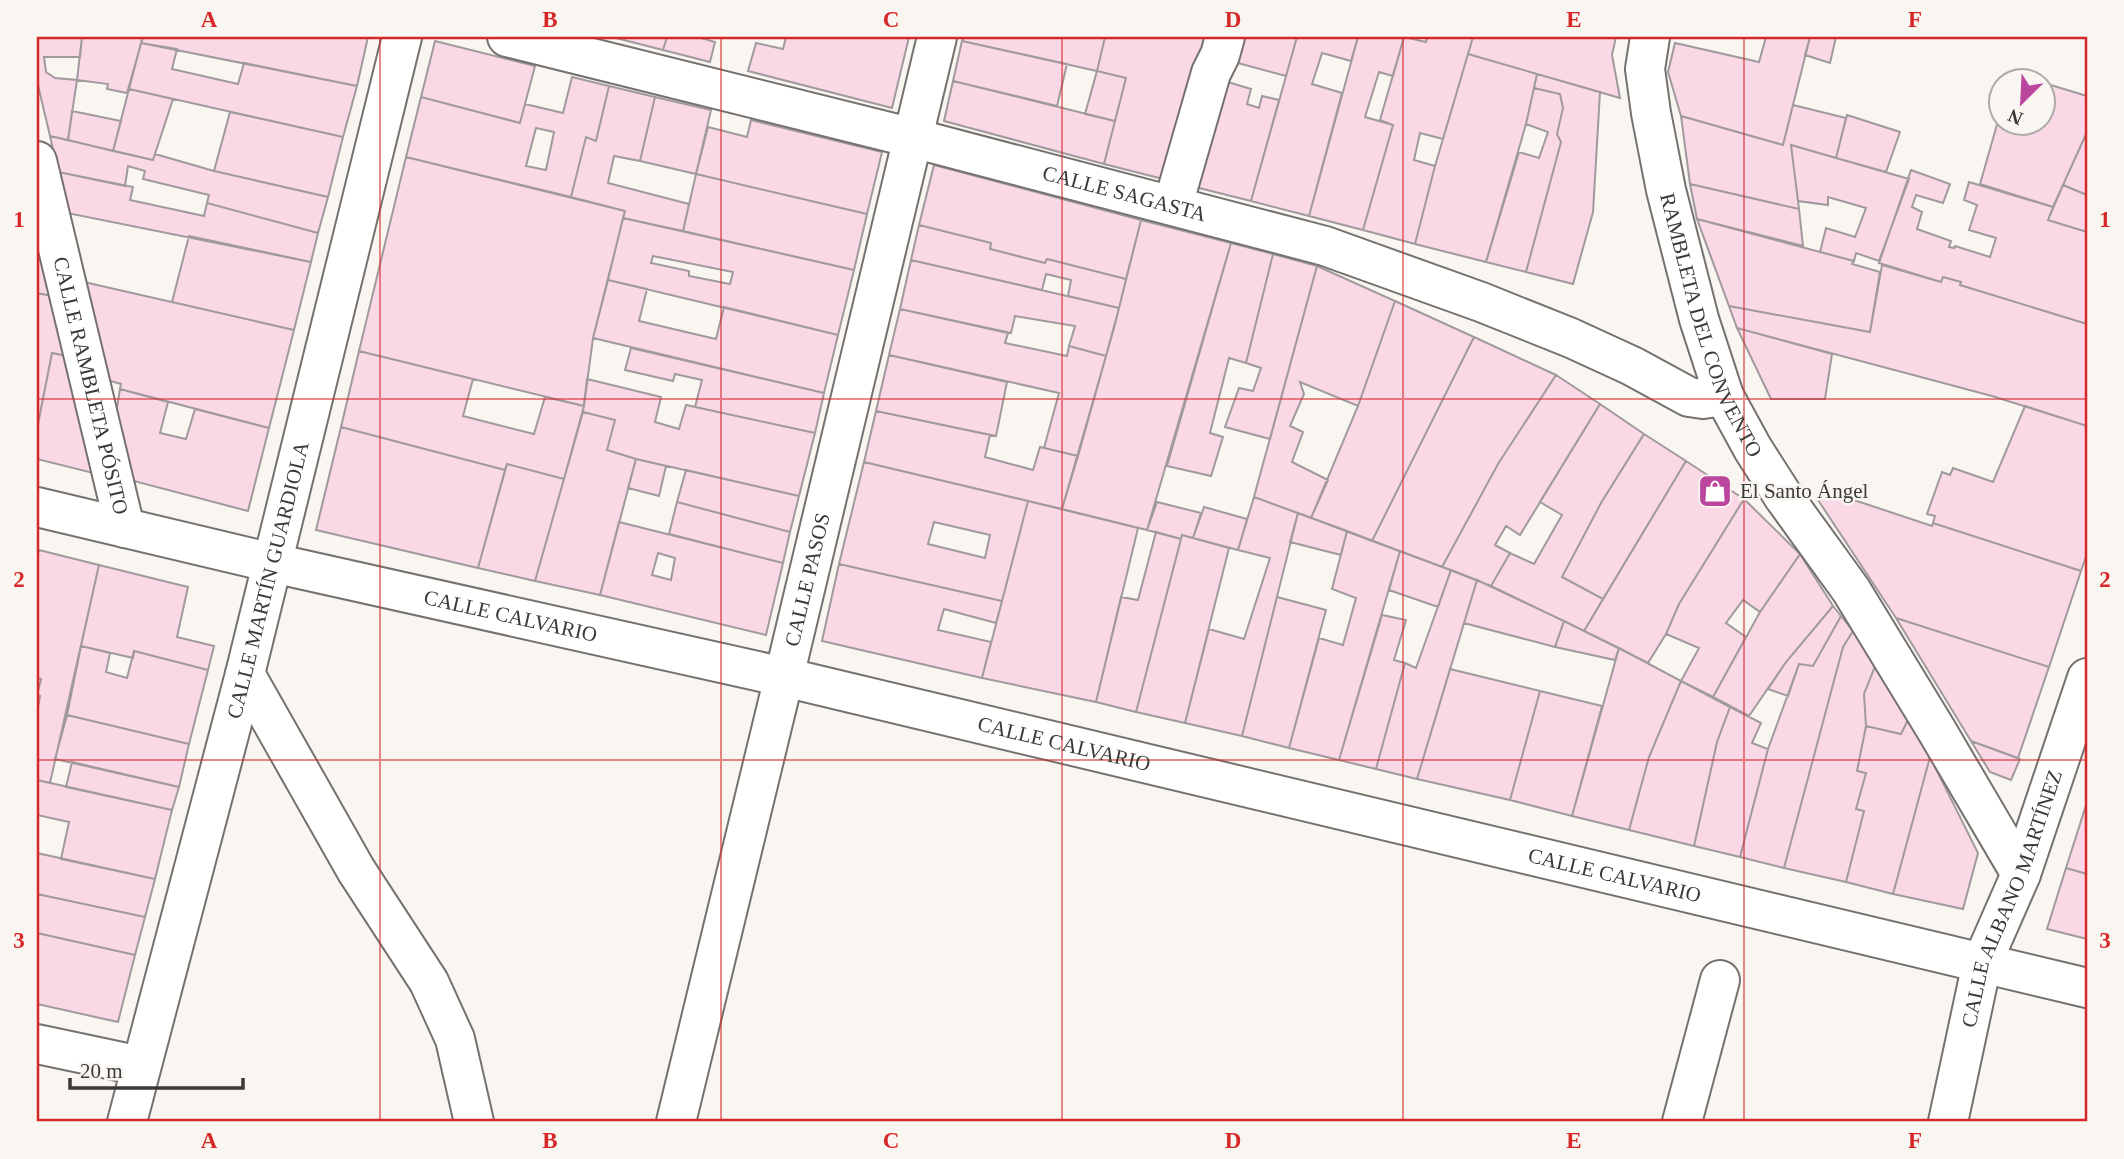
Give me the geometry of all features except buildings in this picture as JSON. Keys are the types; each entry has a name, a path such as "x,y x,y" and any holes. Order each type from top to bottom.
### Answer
{"street":[{"name":"CALLE MARTÍN GUARDIOLA","path":"127,1122 246,674 402,37"},
{"name":"CALLE SAGASTA","path":"507,37 914,138 1325,246 1481,302 1571,338 1632,366 1689,397 1724,396"},
{"name":"CALLE PASOS","path":"676,1122 937,37"},
{"path":"1173,205 1224,37"},
{"name":"RAMBLETA DEL CONVENTO","path":"1650,37 1645,69 1665,190 1699,319 1724,396 1783,496 1851,590 2021,874"},
{"name":"CALLE RAMBLETA PÓSITO","path":"37,161 125,528"},
{"name":"CALLE CALVARIO","path":"37,507 272,563 784,677 2087,988"},
{"path":"246,674 356,870 429,982 455,1039 474,1122"},
{"name":"CALLE ALBANO MARTÍNEZ","path":"1948,1122 1982,963 2021,874 2087,678"},
{"path":"1682,1122 1720,980"},
{"path":"37,1044 141,1066"}],"place":[{"name":"El Santo Ángel","path":"1715,491"}]}
